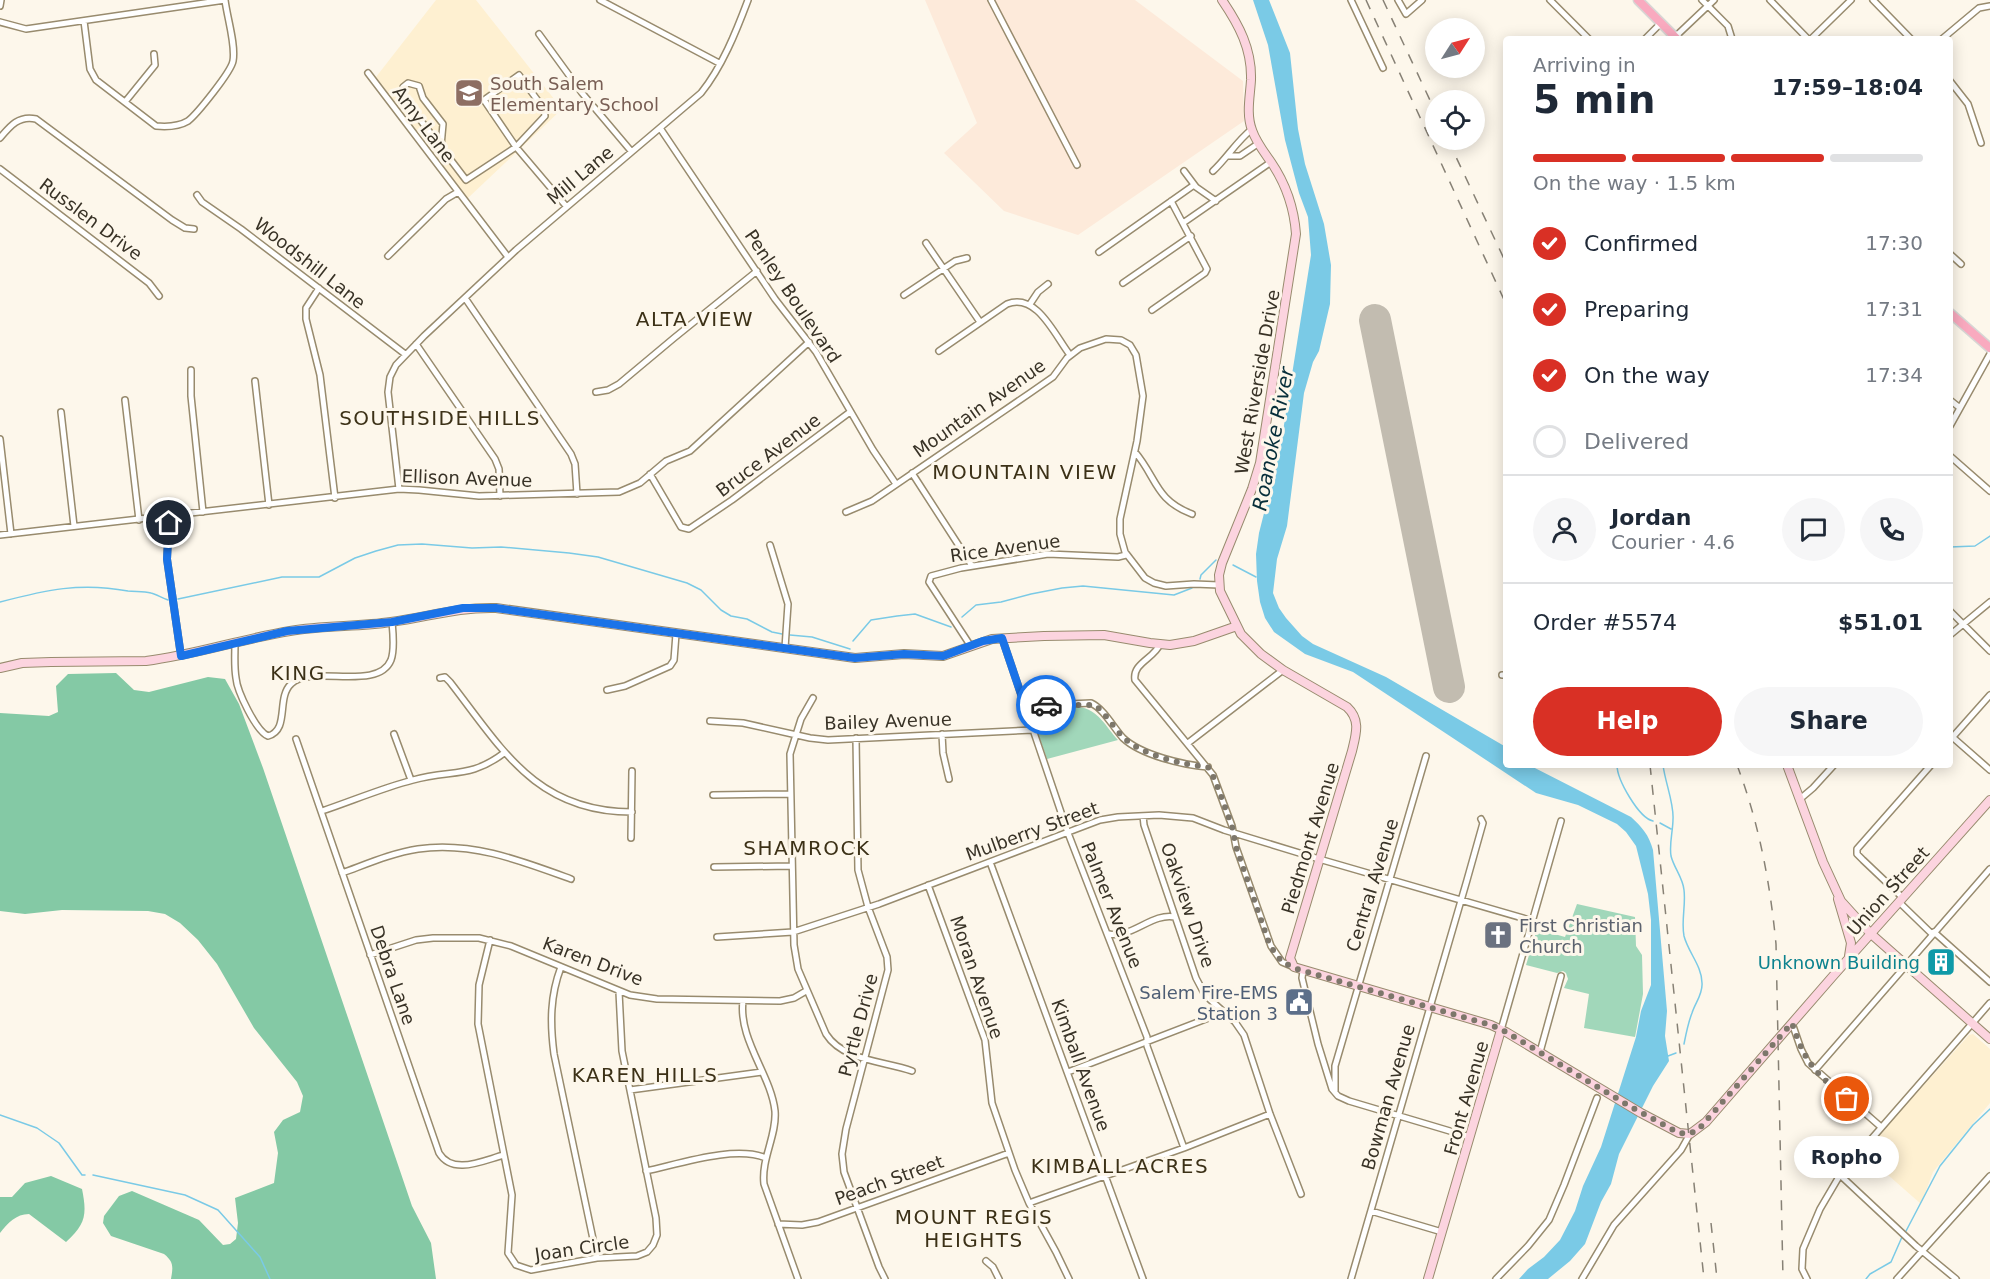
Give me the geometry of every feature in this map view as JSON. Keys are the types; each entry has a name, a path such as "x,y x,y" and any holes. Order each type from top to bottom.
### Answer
{"main road":[{"path":"1638,0 1674,36"},
{"path":"1953,316 1990,348"}],"street":[{"path":"0,6 1,0"},
{"path":"0,22 26,29 225,0 233,60 229,72 189,120 168,127 156,126 96,80 90,69 84,21"},
{"path":"600,0 719,63"},
{"name":"Mill Lane","path":"399,489 388,392 392,371 405,354 508,257 701,93 719,63 748,0"},
{"path":"991,0 1077,165"},
{"name":"West Riverside Drive","path":"1219,585 1222,563 1260,463 1295,252 1296,234 1294,212 1285,186 1251,129 1249,116 1251,70 1248,52 1241,32 1222,0"},
{"path":"1351,0 1383,68"},
{"path":"1398,0 1406,14 1422,0"},
{"path":"1550,0 1586,36"},
{"path":"1702,0 1728,26 1731,36"},
{"path":"1678,36 1714,0"},
{"path":"1770,0 1807,36"},
{"path":"1813,36 1851,0"},
{"path":"1873,0 1908,36"},
{"path":"1946,36 1979,8 1990,6"},
{"path":"1648,36 1661,23"},
{"path":"540,34 582,93 631,152"},
{"path":"125,102 155,64 154,54"},
{"name":"Amy Lane","path":"368,73 508,257"},
{"path":"441,146 443,124 423,98 419,86 408,83 403,87 403,97 466,180 516,147 544,119 546,113 519,75 484,100 516,147 566,206"},
{"path":"1953,85 1968,104 1981,143"},
{"path":"0,138 12,124 19,120 36,119 172,220 185,228 194,229"},
{"name":"Penley Boulevard","path":"660,129 757,271 809,342 873,450 896,484"},
{"path":"1213,171 1251,129"},
{"path":"1228,156 1240,156 1259,143"},
{"path":"1184,223 1271,162"},
{"name":"Russlen Drive","path":"0,169 149,283 159,296"},
{"path":"1184,171 1194,185 1216,201"},
{"path":"1098,252 1194,185"},
{"path":"388,256 446,199 458,192"},
{"name":"Woodshill Lane","path":"197,195 202,202 405,354"},
{"path":"1152,310 1207,271 1171,201"},
{"path":"1123,283 1191,236"},
{"path":"926,243 980,322"},
{"path":"1953,257 1961,264"},
{"path":"904,295 944,268 967,258"},
{"path":"596,392 608,390 620,384 757,271"},
{"path":"1030,304 1038,292 1048,284"},
{"path":"319,288 306,308 306,320 320,375 334,498"},
{"path":"465,298 571,454 575,464 577,494"},
{"path":"939,351 1010,303 1020,302 1030,304 1038,312 1070,355"},
{"name":"Mountain Avenue","path":"846,512 872,501 1053,377 1070,355 1088,344 1106,339 1121,340 1133,348 1143,396 1135,452 1120,519 1120,534 1126,555 1145,578 1160,585 1219,585"},
{"name":"Ellison Avenue","path":"0,536 399,489 466,496 609,493 626,490 640,483 666,461 690,452 809,342"},
{"path":"416,344 495,459 499,469 500,496"},
{"path":"1953,421 1990,354"},
{"path":"191,370 190,396 203,512"},
{"path":"255,381 269,505"},
{"path":"125,400 139,520"},
{"path":"1953,402 1960,408"},
{"path":"61,412 74,526"},
{"name":"Bruce Avenue","path":"650,474 681,527 690,529 850,412"},
{"path":"0,439 11,534"},
{"path":"1135,452 1166,500 1192,514"},
{"path":"1953,459 1990,490"},
{"path":"912,473 972,566"},
{"path":"169,515 167,559 181,656"},
{"path":"770,545 788,604 785,648"},
{"name":"Rice Avenue","path":"970,645 928,582 931,576 972,566 1048,554 1126,555"},
{"path":"1188,743 1282,670 1250,644 1237,626 1219,585"},
{"path":"1953,632 1990,602"},
{"path":"0,668 22,663 146,661 181,656 299,630 392,622 449,610 496,608 855,658 904,654 943,656 970,645 1002,638 1104,635 1160,645 1194,641 1237,626"},
{"path":"1953,614 1990,651"},
{"path":"235,643 235,673 238,686 254,722 268,736 275,734 280,727 284,695 294,681 306,676 361,676 385,668 392,656 392,622"},
{"path":"607,690 625,686 669,667 674,660 676,634"},
{"name":"Palmer Avenue","path":"1002,638 1068,833 1147,1036 1150,1056 1184,1148"},
{"path":"1160,645 1135,671 1135,680 1208,767 1218,786 1270,946 1282,962 1303,971 1501,1030 1641,1113 1679,1133 1690,1134"},
{"name":"Piedmont Avenue","path":"1282,670 1347,707 1355,718 1357,729 1290,958 1294,967"},
{"path":"440,678 445,677 450,682 504,753 526,776 557,795 606,811 632,812"},
{"path":"1953,735 1990,694"},
{"path":"813,698 801,719 790,754 795,958 806,991 832,1042 844,1051 912,1071"},
{"path":"1025,706 1091,703 1097,706 1117,731 1135,746 1187,765 1208,767"},
{"name":"Bailey Avenue","path":"710,721 742,723 819,739 1033,730"},
{"path":"394,734 411,780"},
{"path":"942,734 943,753 949,779"},
{"name":"Debra Lane","path":"296,738 442,1157 450,1164 461,1166 504,1155"},
{"name":"Pyrtle Drive","path":"856,738 857,859 860,880 887,957 888,970 842,1145 844,1172 885,1279"},
{"path":"1953,739 1990,770"},
{"path":"322,811 411,780 471,772 486,766 504,753"},
{"name":"Central Avenue","path":"1335,1092 1335,1065 1426,756"},
{"path":"1788,768 1837,894 1851,943 1848,958"},
{"path":"1800,799 1830,768"},
{"path":"1927,768 1857,849 1857,854 1933,933 1990,982"},
{"path":"631,838 632,771"},
{"path":"712,795 790,794"},
{"name":"Union Street","path":"1582,1279 1614,1225 1681,1150 1690,1134 1706,1122 1870,933 1990,800"},
{"name":"Mulberry Street","path":"717,937 794,932 1109,818 1143,816 1182,816 1319,859 1533,921"},
{"name":"Oakview Drive","path":"1143,816 1201,990 1240,1028 1245,1038 1270,1114 1301,1194"},
{"name":"Bowman Avenue","path":"1351,1279 1483,823 1481,819"},
{"name":"Front Avenue","path":"1428,1279 1561,821"},
{"path":"342,873 406,852 439,848 475,850 508,856 571,879"},
{"name":"Kimball Avenue","path":"990,862 1143,1279"},
{"path":"714,867 792,866"},
{"path":"1815,1070 1990,869"},
{"name":"Moran Avenue","path":"928,885 985,1040 992,1103 1009,1153 1029,1203 1069,1279"},
{"path":"1837,894 1849,912 1870,933 1990,1039"},
{"path":"1108,934 1117,935 1163,918 1175,917"},
{"name":"Karen Drive","path":"370,955 416,940 468,937 511,946 619,992 657,999 787,1000 806,991"},
{"name":"Joan Circle","path":"490,940 479,985 478,1024 512,1195 513,1212 508,1248 512,1261 520,1268 532,1270 597,1258 637,1256 646,1252 656,1240 657,1226 622,1051 619,992"},
{"path":"561,967 552,1003 551,1030 554,1054 597,1258"},
{"path":"1303,971 1302,978 1317,1039 1335,1092 1340,1097 1470,1137"},
{"path":"1540,1052 1562,976"},
{"path":"743,1001 742,1014 745,1029 775,1112 766,1158 764,1184 798,1279"},
{"path":"1807,1279 1802,1269 1803,1249 1820,1209 1840,1175 1990,1003"},
{"path":"1068,1072 1224,1012"},
{"path":"1792,1023 1801,1049 1815,1070 1881,1127"},
{"path":"630,1090 762,1072"},
{"path":"1496,1279 1549,1220 1597,1098"},
{"path":"1029,1203 1106,1177 1270,1114"},
{"path":"646,1171 738,1152 766,1158"},
{"name":"Peach Street","path":"778,1224 810,1224 1009,1153"},
{"path":"1840,1175 1922,1251 1956,1279"},
{"path":"1898,1279 1990,1176"},
{"path":"1371,1211 1442,1232"},
{"path":"986,1261 993,1267 999,1279"}],"shaded area":[{"name":"South Salem Elementary School","path":"436,0 476,0 562,109 468,198 376,77"},
{"path":"925,0 1135,0 1243,81 1244,121 1078,235 1004,211 944,153 977,123"},
{"path":"1973,1034 1990,1049 1990,1103 1933,1172 1921,1204 1863,1153 1969,1035"}],"green space":[{"path":"116,673 134,690 149,692 208,677 225,679 239,704 263,768 412,1206 431,1243 436,1279 171,1279 172,1265 164,1254 111,1236 103,1223 104,1216 119,1196 132,1191 199,1220 223,1245 230,1244 236,1239 238,1223 235,1198 274,1183 278,1153 274,1132 283,1120 300,1112 303,1096 297,1082 254,1028 217,964 198,940 180,923 165,914 148,911 62,910 25,914 0,911 0,713 49,716 58,712 56,686 68,674"},
{"path":"1032,708 1086,708 1097,715 1118,740 1047,759 1030,710"},
{"path":"1577,904 1635,917 1636,946 1642,955 1643,994 1635,1037 1584,1028 1589,994 1564,988 1568,979 1563,971 1557,973 1526,965 1537,929 1565,937"},
{"path":"51,1176 82,1189 83,1218 73,1236 66,1242 29,1214 16,1217 0,1233 0,1197 12,1197 25,1183"}],"water":[{"path":"1253,0 1269,0 1290,53 1298,129 1305,164 1324,224 1331,265 1330,304 1319,351 1313,362 1304,393 1287,526 1277,559 1273,593 1279,608 1302,636 1313,644 1386,677 1503,745 1503,768 1535,768 1631,817 1645,832 1653,850 1667,1011 1665,1036 1669,1061 1653,1086 1619,1154 1611,1184 1601,1202 1585,1244 1570,1261 1548,1279 1519,1279 1560,1240 1575,1211 1583,1186 1601,1147 1636,1037 1641,1011 1651,985 1651,920 1648,894 1636,846 1617,824 1578,805 1536,793 1353,672 1305,654 1274,632 1265,618 1257,581 1256,554 1280,450 1311,255 1308,217 1285,140 1268,45"}],"waterway":[{"path":"1953,547 1975,546 1990,536"},
{"path":"178,599 282,577 319,577 355,558 398,545 501,547 598,557 687,583 701,590 721,610 731,616 747,619 772,632 782,634"},
{"path":"1200,579 1201,575 1216,560"},
{"path":"1233,565 1256,577"},
{"path":"962,617 976,605 1001,602 1062,588 1083,586 1174,595 1192,588"},
{"path":"0,602 48,591 79,587 148,592 168,600"},
{"path":"853,641 871,620 897,616 915,614 951,627"},
{"path":"790,635 812,637 850,649"},
{"path":"1617,768 1635,806 1653,821"},
{"path":"1664,768 1673,813 1671,856 1684,890 1684,936 1700,971 1702,983 1684,1044"},
{"path":"1660,823 1671,829"},
{"path":"1668,1056 1676,1053"},
{"path":"1905,1233 1940,1166 1973,1125 1990,1109"},
{"path":"0,1115 37,1128 59,1143 82,1175 85,1175"},
{"path":"93,1175 185,1195 218,1210 260,1257 270,1279"},
{"path":"1866,1279 1870,1274 1891,1262 1902,1237"}],"runway":[{"path":"1375,320 1449,687"}],"railway":[{"path":"1366,0 1503,297"},
{"path":"1383,0 1425,90"},
{"path":"1453,150 1503,257"},
{"path":"1650,768 1704,1279"},
{"path":"1738,768 1752,809 1762,853 1776,944 1783,1279"},
{"path":"1711,1223 1717,1279"}],"way so far":[{"path":"1046,705 1091,703 1097,706 1125,739 1144,751 1187,765 1208,767 1232,826 1236,847 1270,946 1284,963 1297,969 1491,1025 1679,1133 1688,1134 1698,1130 1792,1023 1808,1063 1847,1099"}],"place":[{"name":"South Salem Elementary School","path":"469,93"},
{"name":"First Christian Church","path":"1498,935"},
{"name":"Unknown Building","path":"1941,962"},
{"name":"Salem Fire-EMS Station 3","path":"1299,1002"},
{"name":"Ropho","path":"1847,1099"}],"district":[{"name":"ALTA VIEW","path":"695,319"},
{"name":"SOUTHSIDE HILLS","path":"440,418"},
{"name":"MOUNTAIN VIEW","path":"1025,472"},
{"name":"KING","path":"298,673"},
{"name":"SHAMROCK","path":"807,848"},
{"name":"KAREN HILLS","path":"645,1075"},
{"name":"KIMBALL ACRES","path":"1120,1166"},
{"name":"MOUNT REGIS HEIGHTS","path":"974,1228"}],"route":[{"path":"169,523 167,559 181,656 287,631 392,622 463,608 496,608 855,658 904,654 943,656 983,641 1002,638 1025,706 1046,705"}],"water label":[{"name":"Roanoke River","path":"1273,439"}]}
